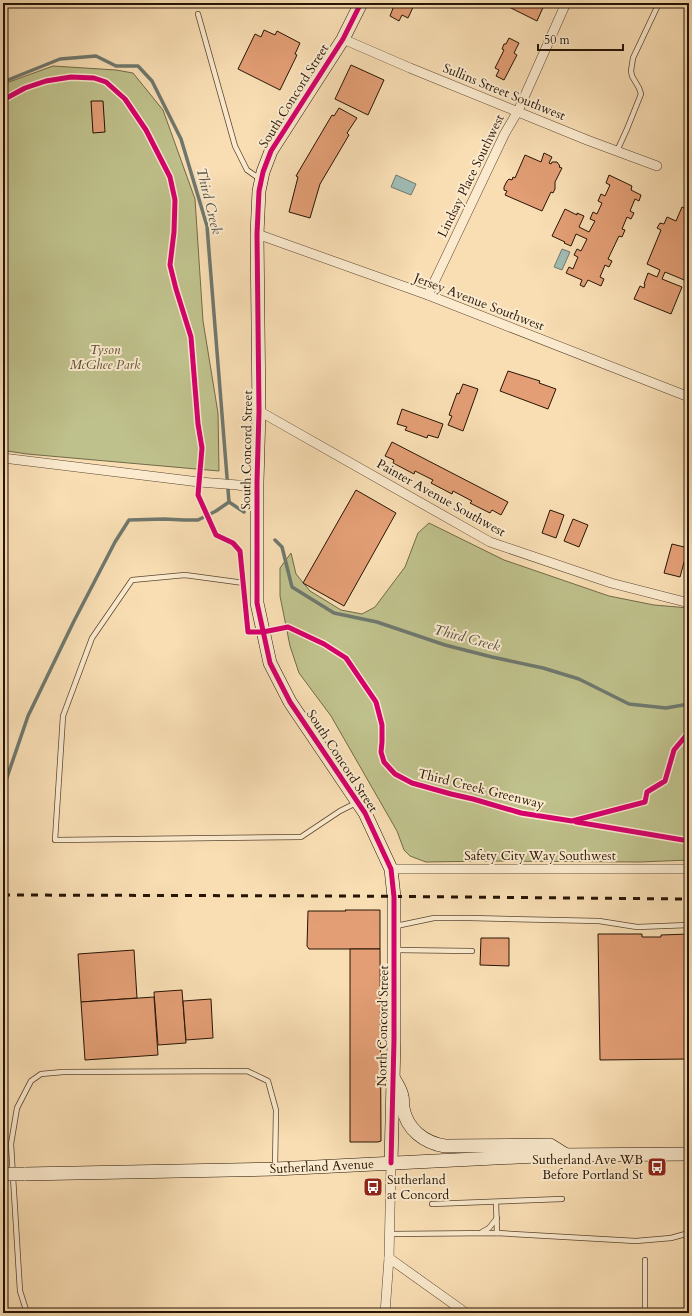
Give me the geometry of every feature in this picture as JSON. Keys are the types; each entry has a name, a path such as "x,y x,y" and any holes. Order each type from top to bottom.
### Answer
{"street":[{"name":"South Concord Street","path":"361,3 343,39 271,151 261,180 259,191 257,234 259,411 257,603 270,663 290,702 365,813 392,869 394,890"},
{"name":"Lindsay Place Southwest","path":"428,295 505,133 518,111 566,3"},
{"name":"Sullins Street Southwest","path":"343,39 410,68 657,166"},
{"name":"Jersey Avenue Southwest","path":"257,234 428,295 689,397"},
{"name":"Painter Avenue Southwest","path":"259,411 490,542 611,583 689,602"},
{"path":"3,458 238,485 257,489"},
{"name":"Safety City Way Southwest","path":"392,869 689,869"},
{"name":"North Concord Street","path":"385,1313 390,1234 394,890"},
{"path":"393,1077 402,1094 403,1108 407,1120 416,1133 430,1142 445,1146 550,1145 566,1155"},
{"name":"Sutherland Avenue","path":"3,1174 275,1169 566,1155 689,1154"},
{"path":"389,1258 466,1313"}],"lane":[{"path":"617,151 641,94 640,88 631,71 633,58 659,3"},
{"path":"198,14 235,146 247,170 261,180"},
{"path":"244,583 185,575 132,580 92,638 63,716 55,840 300,837 340,811 358,802"},
{"path":"394,926 434,918 599,921 637,927 689,924"},
{"path":"394,950 472,951"},
{"path":"27,1313 20,1291 11,1144 17,1108 31,1081 41,1074 63,1072 247,1071 268,1081 276,1110 275,1169"},
{"path":"432,1204 562,1199"},
{"path":"496,1202 497,1233"},
{"path":"480,1233 489,1228 496,1218"},
{"path":"390,1234 497,1233 636,1241 671,1238 689,1234"},
{"path":"645,1260 646,1313"}],"green space":[{"name":"Tyson McGhee Park","path":"53,66 116,70 133,73 163,110 195,199 203,321 218,413 219,471 27,454 7,451 3,448 3,85"},
{"path":"429,523 504,560 609,596 654,605 689,608 689,860 640,862 426,862 410,856 404,850 397,831 331,716 299,673 290,646 280,596 280,568 291,553 296,574 310,591 341,610 362,614 375,607 405,567 418,533"}],"water":[{"path":"396,175 416,184 411,195 391,187"},
{"path":"562,249 570,252 562,270 554,267"}],"building":[{"path":"395,3 415,3 408,18 402,15 399,21 390,16"},
{"path":"506,3 545,3 537,21 505,5"},
{"path":"264,30 275,35 277,31 300,43 295,54 297,55 280,90 238,69 255,34 261,37"},
{"path":"509,38 519,43 514,53 517,55 504,80 496,76 499,70 495,68 504,50 502,49 504,44 506,44"},
{"path":"351,65 384,80 368,115 335,99"},
{"path":"91,101 103,101 105,132 93,133"},
{"path":"339,108 357,118 347,133 349,135 320,184 310,218 289,212 298,177 296,176 332,115 334,116"},
{"path":"544,153 552,157 549,163 551,164 552,162 557,162 560,166 559,167 562,168 555,182 555,189 553,193 551,192 542,211 505,195 507,191 504,190 504,187 509,179 512,180 513,177 515,178 525,155 541,162"},
{"path":"609,175 632,186 631,190 641,195 639,201 635,199 630,211 634,213 631,219 627,217 622,229 625,230 622,237 619,236 608,259 612,261 609,267 605,265 600,277 604,279 601,286 588,280 584,287 580,285 582,280 566,273 569,267 573,269 578,257 574,255 577,249 581,251 587,239 576,234 571,246 552,236 565,209 577,215 577,213 584,216 579,227 589,232 595,221 590,219 593,212 597,214 602,203 598,201 601,194 605,196 610,185 606,183"},
{"path":"682,207 689,210 689,282 665,272 662,279 682,287 671,314 634,299 640,286 644,288 648,273 657,277 660,270 647,264 661,230 657,228 660,223 664,224 667,217 676,221"},
{"path":"508,371 540,381 539,383 556,389 548,409 500,391"},
{"path":"463,384 478,389 463,431 448,425 452,416 449,415 457,393 459,394"},
{"path":"402,409 443,424 438,438 428,435 427,438 405,430 407,427 397,424"},
{"path":"392,442 508,502 501,515 492,510 490,513 470,503 472,501 453,491 452,494 431,483 433,480 415,471 414,474 393,463 394,460 385,456"},
{"path":"356,490 396,513 344,606 303,583"},
{"path":"550,510 564,515 556,538 542,533"},
{"path":"573,519 588,525 579,547 564,541"},
{"path":"672,544 688,548 680,577 664,573"},
{"path":"345,910 380,910 380,949 309,949 307,946 308,911 346,911"},
{"path":"598,934 642,934 642,937 661,937 661,935 689,934 689,1059 600,1060"},
{"path":"481,938 509,938 509,966 480,965"},
{"path":"350,949 380,949 381,1141 378,1142 350,1142"},
{"path":"134,950 137,998 81,1002 78,954"},
{"path":"182,990 186,1043 158,1045 154,992"},
{"path":"154,997 158,1055 85,1060 81,1002"},
{"path":"211,999 213,1038 186,1040 183,1001"}],"waterway":[{"name":"Third Creek","path":"3,82 60,59 96,56 116,66 138,66 152,81 181,139 207,226 229,502 244,512"},
{"path":"3,789 28,716 74,621 115,542 129,520 198,520 216,511 229,502"},
{"name":"Third Creek","path":"275,540 282,547 292,587 334,613 377,622 445,645 543,668 579,679 629,704 666,708 689,704"}],"railway":[{"path":"3,895 689,899"}],"cycle path":[{"path":"361,3 343,39 271,151 263,172 259,191 257,234 259,411 257,482 257,603 270,663 290,702 365,813 391,869 394,897 394,1040 391,1163"},
{"name":"Third Creek Greenway","path":"3,100 25,88 46,81 71,77 94,78 106,82 125,99 146,130 170,177 175,200 174,232 170,265 191,337 198,424 202,448 198,495 216,535 233,543 240,551 248,632 263,632 288,627 324,644 346,658 376,702 382,725 381,752 384,762 395,774 412,783 521,813 572,821 645,802 647,792 665,781 674,750 689,732"},
{"path":"576,822 689,841"}],"place":[{"name":"Sutherland Ave WB Before Portland St","path":"657,1167"},
{"name":"Sutherland at Concord","path":"373,1187"}]}
